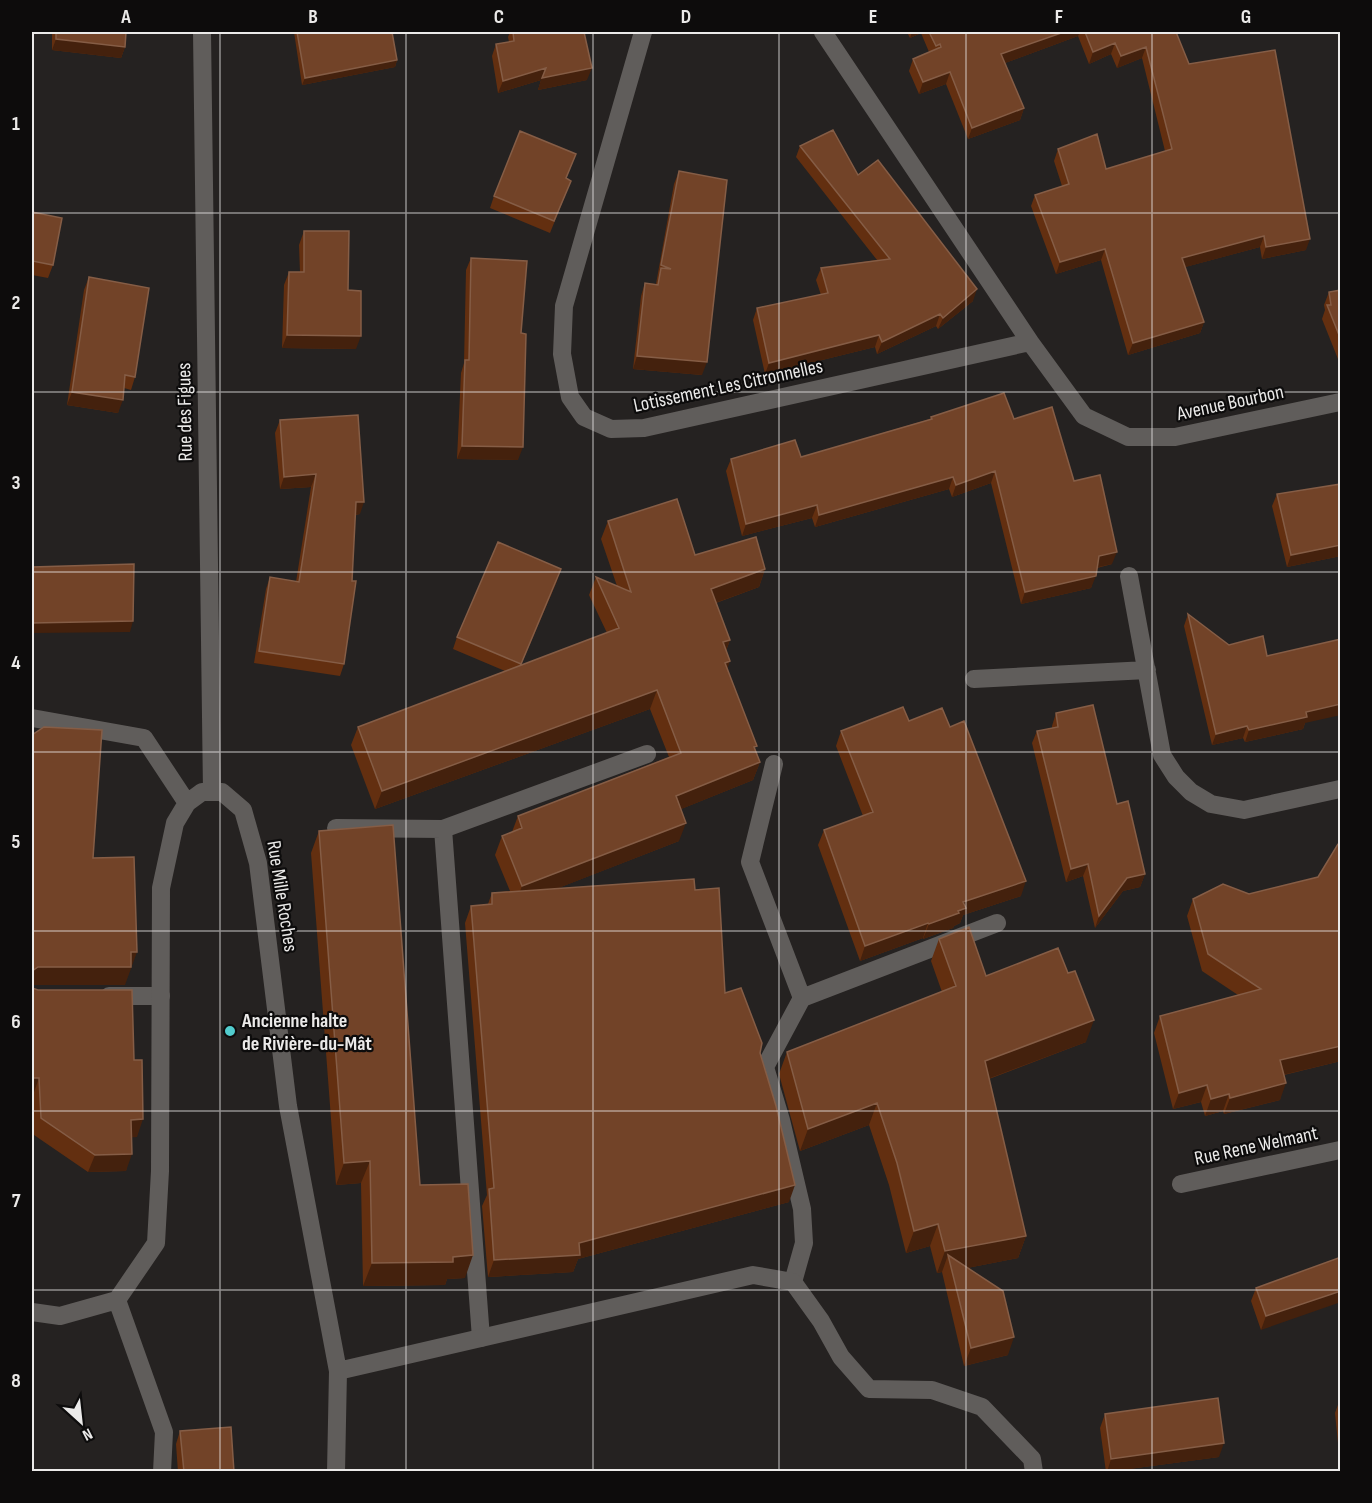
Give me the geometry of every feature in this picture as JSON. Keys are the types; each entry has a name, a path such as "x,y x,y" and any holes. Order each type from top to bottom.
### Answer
{"street":[{"name":"Rue des Figues","path":"202,32 212,792"},
{"name":"Lotissement Les Citronnelles","path":"643,32 564,306 561,354 570,397 584,417 611,429 644,428 1030,342"},
{"path":"823,32 1030,342"},
{"name":"Avenue Bourbon","path":"1030,342 1084,416 1128,437 1175,437 1341,402"},
{"path":"1130,576 1162,754 1176,777 1191,792 1211,804 1244,810 1341,789"},
{"path":"974,679 1147,670"},
{"path":"32,718 144,738 187,803"},
{"path":"336,828 443,829 647,754"},
{"path":"774,764 750,862 802,998"},
{"path":"32,1312 60,1316 117,1300 156,1243 160,1171 161,888 175,823 187,803 202,792 212,792"},
{"name":"Rue Mille Roches","path":"212,792 222,792 243,810 258,863 288,1106 338,1371 336,1472"},
{"path":"443,829 482,1338"},
{"path":"793,1282 804,1243 802,1209 781,1120 765,1067 802,998 997,923"},
{"path":"90,996 161,996"},
{"name":"Rue Rene Welmant","path":"1181,1184 1341,1150"},
{"path":"338,1371 753,1275 793,1282 821,1321 841,1357 869,1389 932,1390 982,1407 1032,1459 1034,1472"},
{"path":"117,1300 164,1432 162,1472"}],"building":[{"path":"56,32 126,32 125,47 56,39"},
{"path":"297,32 392,32 397,60 305,78"},
{"path":"513,32 584,32 592,68 542,78 546,68 503,81 496,44 514,41"},
{"path":"929,32 1064,32 1001,54 1024,108 972,128 950,72 923,82 913,59 941,47 940,44 936,46"},
{"path":"1085,32 1176,32 1189,64 1275,50 1310,239 1266,247 1264,236 1182,258 1204,322 1133,343 1105,249 1060,262 1035,195 1069,184 1058,149 1097,134 1106,169 1172,149 1146,47 1121,56 1115,43 1093,52"},
{"path":"833,130 858,175 878,160 977,289 943,318 940,314 882,342 879,335 769,363 757,308 828,293 821,268 890,259 800,146"},
{"path":"520,131 576,154 566,178 571,181 554,221 494,196"},
{"path":"679,171 727,180 707,362 637,356 645,283 658,285 661,268 671,269 661,265"},
{"path":"32,212 62,218 53,265 32,261"},
{"path":"304,231 349,231 348,290 361,291 361,336 287,335 289,272 304,272"},
{"path":"471,258 527,261 521,333 526,334 523,447 462,446 465,360 469,360"},
{"path":"89,277 149,288 135,377 125,375 123,400 72,392"},
{"path":"1341,290 1341,340 1327,305 1331,305 1329,292"},
{"path":"1004,393 1014,419 1052,407 1074,481 1100,475 1117,552 1099,556 1096,576 1025,592 995,471 956,485 953,477 819,515 817,505 746,524 731,459 795,440 801,457 932,419 931,417"},
{"path":"358,415 364,502 356,502 352,581 356,581 344,664 259,651 270,577 299,582 316,474 284,477 280,420"},
{"path":"1341,484 1341,545 1291,555 1277,494"},
{"path":"677,499 695,555 756,537 765,569 711,589 730,640 723,642 730,661 725,663 757,746 754,747 760,762 676,796 686,823 522,886 502,836 522,828 518,816 681,753 657,690 382,791 358,727 619,628 596,577 631,592 608,521"},
{"path":"498,542 561,569 521,664 457,637"},
{"path":"134,564 133,621 32,623 32,567"},
{"path":"1188,614 1229,645 1263,636 1267,656 1341,639 1341,704 1306,712 1307,717 1249,730 1247,726 1216,734"},
{"path":"1093,705 1117,804 1128,801 1145,874 1127,878 1099,916 1088,864 1071,869 1037,731 1058,727 1056,713"},
{"path":"903,707 909,721 942,708 950,727 964,721 1026,881 963,902 966,908 958,911 959,913 865,946 824,830 873,812 841,731"},
{"path":"44,727 102,730 93,858 134,857 137,952 131,952 131,967 38,967 32,971 32,735"},
{"path":"393,825 420,1185 468,1184 473,1255 453,1257 453,1262 372,1263 370,1161 344,1163 319,831"},
{"path":"1341,843 1341,1046 1280,1060 1286,1083 1230,1098 1229,1094 1211,1099 1207,1085 1179,1093 1160,1016 1261,989 1208,954 1193,899 1223,884 1249,894 1318,877 1338,844"},
{"path":"694,879 695,890 719,888 725,993 741,988 762,1043 760,1053 776,1106 795,1185 579,1243 580,1255 494,1260 489,1189 494,1188 471,906 492,904 492,893"},
{"path":"969,927 986,976 1058,948 1068,973 1075,971 1094,1020 985,1061 1026,1236 945,1251 938,1224 914,1231 897,1163 877,1103 808,1129 787,1052 956,986 939,939"},
{"path":"32,988 38,990 132,990 134,1060 142,1060 143,1119 131,1120 132,1154 95,1155 41,1118 39,1078 32,1078"},
{"path":"948,1255 1003,1291 1014,1337 971,1348"},
{"path":"1341,1257 1341,1291 1266,1316 1256,1288"},
{"path":"1218,1398 1224,1443 1111,1459 1105,1414"},
{"path":"231,1427 234,1472 184,1472 180,1431"}],"place":[{"name":"Ancienne halte de Rivière-du-Mât","path":"230,1031"}]}
